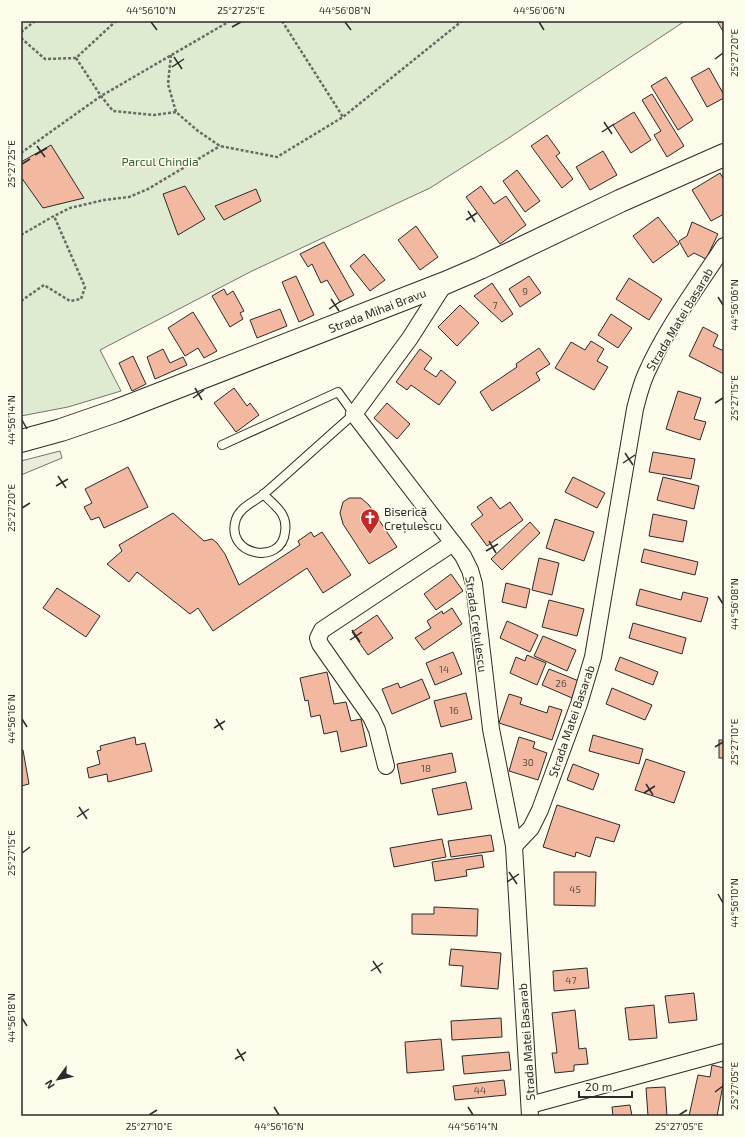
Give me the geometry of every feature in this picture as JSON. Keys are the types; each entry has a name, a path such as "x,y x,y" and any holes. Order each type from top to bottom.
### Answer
{"main road":[{"name":"Strada Mihai Bravu","path":"21,441 61,430 116,411 445,283 480,268 620,200 724,155"}],"street":[{"name":"Strada Matei Basarab","path":"530,1111 514,846 531,828 540,810 579,704 593,657 635,409 645,375 669,331 724,246"},
{"path":"354,414 410,338 445,283"},
{"name":"Strada Crețulescu","path":"354,414 463,556 470,570 474,584 491,729 514,846"},
{"path":"386,766 377,730 371,717 320,644 318,638 322,630 453,543"},
{"path":"530,1111 724,1052"}],"lane":[{"name":"Strada Crețulescu","path":"222,445 338,392 354,414"},
{"path":"263,494 282,514 286,525 285,535 280,545 271,551 260,554 250,551 241,545 236,536 234,525 238,515 354,414"}],"path":[{"path":"21,32 34,21"},
{"path":"21,38 45,59 76,58 116,21"},
{"path":"21,153 101,96 230,21"},
{"path":"282,21 344,117"},
{"path":"171,55 168,84 176,112 198,131 220,146 277,156 344,117 462,21"},
{"path":"76,58 101,96 113,110 154,115 176,112"},
{"path":"21,235 70,208 104,200 129,197 148,189 220,146"},
{"path":"21,300 44,285 70,301 81,299 85,288 54,216"}],"green space":[{"name":"Parcul Chindia","path":"21,21 685,21 430,188 252,271 100,350 121,391 68,407 21,416"}],"shaded area":[{"path":"60,451 62,458 21,475 21,461"}],"building":[{"path":"717,21 724,21 724,33"},
{"path":"709,68 724,95 724,98 707,107 691,78"},
{"path":"666,77 693,120 678,130 651,86"},
{"path":"652,94 684,146 667,157 654,135 661,131 642,100"},
{"path":"634,112 651,140 631,153 613,125"},
{"path":"547,135 560,153 556,156 573,179 562,188 531,146"},
{"path":"51,145 84,198 43,208 21,177 21,162"},
{"path":"603,151 617,175 590,190 576,167"},
{"path":"517,170 540,201 525,212 503,181"},
{"path":"720,173 724,180 724,214 711,221 692,190"},
{"path":"185,186 205,219 178,235 163,194"},
{"path":"481,186 494,204 506,196 526,225 500,244 466,197"},
{"path":"256,189 261,201 224,220 215,206"},
{"path":"658,217 679,244 653,263 633,236"},
{"path":"692,222 718,234 706,259 694,253 688,257 679,241 687,236"},
{"path":"416,226 438,257 420,270 398,240"},
{"path":"324,242 354,295 340,302 327,280 321,283 312,264 308,267 300,254"},
{"path":"364,254 385,280 370,291 350,266"},
{"path":"296,276 314,315 299,322 282,282"},
{"path":"529,276 541,293 520,307 509,289"},
{"path":"629,278 662,299 649,320 616,299"},
{"path":"492,283 513,314 502,322 474,296"},
{"path":"224,289 227,295 233,291 244,311 240,313 243,319 230,327 212,296"},
{"path":"460,305 479,323 457,346 438,327"},
{"path":"280,309 287,326 257,338 250,320"},
{"path":"193,312 217,351 204,358 198,348 185,356 168,328"},
{"path":"611,314 632,328 618,348 598,335"},
{"path":"703,327 718,335 713,346 724,351 724,374 689,356"},
{"path":"591,341 604,349 597,361 608,367 594,390 555,368 571,342 585,350"},
{"path":"539,348 550,364 536,373 540,380 492,411 480,392 517,367 516,364"},
{"path":"163,349 170,363 183,357 187,365 155,379 147,357"},
{"path":"420,349 432,358 424,369 436,377 441,370 456,382 439,405 411,385 407,390 396,382"},
{"path":"133,356 146,384 132,391 119,363"},
{"path":"234,388 247,406 250,403 259,415 236,432 214,403"},
{"path":"678,391 701,398 694,419 706,422 700,440 666,429"},
{"path":"387,403 410,424 397,439 374,418"},
{"path":"653,452 695,459 691,479 649,472"},
{"path":"128,467 148,507 104,528 99,517 91,520 84,507 92,503 85,489"},
{"path":"573,477 605,493 597,508 565,492"},
{"path":"663,477 699,486 694,509 657,500"},
{"path":"491,497 500,509 510,502 523,520 487,546 471,524 483,515 477,507"},
{"name":"Biserică Crețulescu","path":"349,498 361,498 369,505 397,547 369,564 343,524 340,513 343,502"},
{"path":"173,513 204,541 212,539 217,543 225,554 239,585 300,545 298,541 311,532 314,537 322,532 351,575 323,593 307,568 213,631 198,608 190,614 137,572 129,582 107,564 122,551 119,545"},
{"path":"653,514 687,521 683,542 649,536"},
{"path":"555,519 594,532 584,561 546,548"},
{"path":"530,522 540,533 502,570 491,559"},
{"path":"644,549 698,562 695,575 641,562"},
{"path":"539,558 559,563 552,595 532,590"},
{"path":"451,574 463,591 436,610 424,594"},
{"path":"506,583 530,589 526,608 502,602"},
{"path":"57,588 100,616 86,637 43,608"},
{"path":"640,589 681,600 683,592 708,598 701,622 636,605"},
{"path":"549,600 584,609 577,636 542,627"},
{"path":"452,608 462,624 424,650 415,638 431,628 427,621 442,611 443,614"},
{"path":"377,615 393,638 368,655 352,632"},
{"path":"507,621 538,635 530,652 500,638"},
{"path":"633,623 686,638 682,654 629,638"},
{"path":"543,636 576,650 567,671 534,656"},
{"path":"453,652 462,674 435,685 426,663"},
{"path":"527,655 546,663 537,685 510,673 516,657 525,661"},
{"path":"620,657 658,672 653,685 615,670"},
{"path":"549,669 579,681 572,698 542,685"},
{"path":"327,672 334,704 346,702 351,721 361,719 367,746 341,752 337,731 324,734 320,715 311,717 308,700 305,701 300,678"},
{"path":"422,679 430,698 392,714 382,689 398,683 400,688"},
{"path":"612,688 652,705 645,720 606,704"},
{"path":"466,693 472,719 441,727 434,701"},
{"path":"509,694 522,698 520,704 547,713 549,706 562,710 552,740 499,723"},
{"path":"593,735 643,749 639,764 589,751"},
{"path":"135,737 136,745 145,743 152,771 108,782 107,774 89,778 87,768 100,764 97,751 101,750 100,746"},
{"path":"519,737 535,742 533,748 547,753 538,780 509,771"},
{"path":"719,740 724,740 724,758 719,758"},
{"path":"21,750 23,750 29,784 21,786"},
{"path":"452,753 456,772 401,784 397,764"},
{"path":"646,759 685,772 674,803 635,790"},
{"path":"573,764 599,774 593,790 567,780"},
{"path":"466,782 472,809 438,815 432,789"},
{"path":"557,805 620,825 614,842 596,837 590,857 576,852 575,857 543,847"},
{"path":"491,835 494,851 451,857 448,841"},
{"path":"442,839 446,857 394,867 390,848"},
{"path":"482,855 484,867 466,870 467,876 435,881 432,862"},
{"path":"554,872 596,872 595,906 554,905"},
{"path":"434,907 478,909 477,936 412,934 412,914 434,914"},
{"path":"451,949 501,953 498,989 461,986 463,966 449,965"},
{"path":"587,968 589,988 554,991 553,971"},
{"path":"694,993 697,1020 669,1023 665,996"},
{"path":"654,1005 657,1038 629,1040 625,1008"},
{"path":"575,1010 579,1049 586,1048 588,1064 574,1065 574,1071 555,1073 552,1053 557,1053 552,1013"},
{"path":"501,1018 502,1037 452,1040 451,1021"},
{"path":"441,1039 444,1070 407,1073 405,1042"},
{"path":"509,1052 511,1070 464,1074 462,1056"},
{"path":"712,1065 724,1068 724,1080 717,1116 689,1116 698,1075 710,1077"},
{"path":"504,1080 506,1095 455,1100 453,1086"},
{"path":"665,1087 667,1116 648,1116 646,1088"},
{"path":"630,1105 632,1116 613,1116 612,1107"}],"place":[{"name":"Biserică Crețulescu","path":"370,535"}]}
